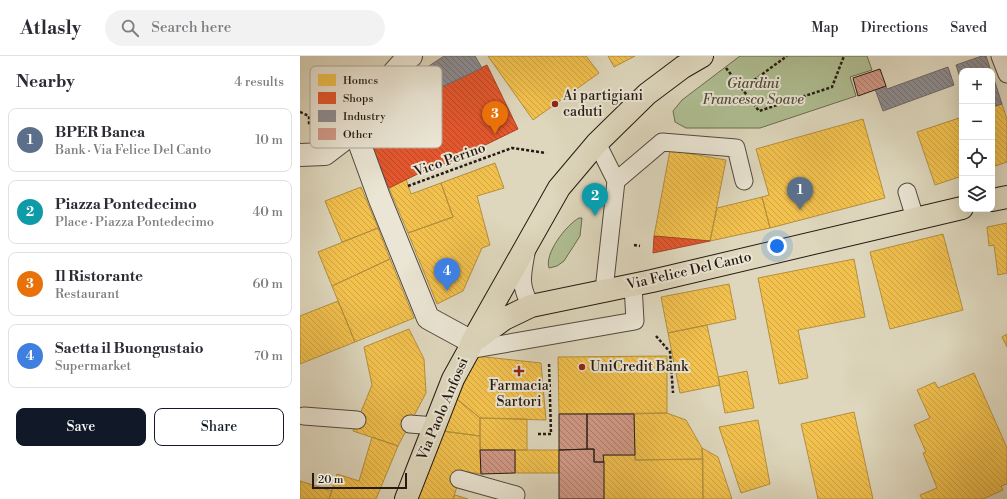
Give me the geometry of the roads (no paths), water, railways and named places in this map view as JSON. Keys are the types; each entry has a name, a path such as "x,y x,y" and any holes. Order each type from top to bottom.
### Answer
{"main road":[{"name":"Via Paolo Anfossi","path":"406,499 423,468 434,426 453,379 558,188 597,143 648,94 684,67 702,56"},
{"path":"995,199 1007,197"},
{"name":"Via Felice Del Canto","path":"471,346 504,319 531,306 633,285 959,209"}],"street":[{"path":"400,66 411,56"},
{"path":"300,155 325,154 333,148"},
{"path":"361,148 379,197 428,318 471,346"}],"lane":[{"path":"1000,56 1007,74"},
{"path":"616,181 662,142 736,148 744,181"},
{"path":"597,143 616,181 604,290"},
{"path":"907,192 915,218"},
{"path":"528,243 522,278 524,293 531,306"},
{"path":"471,346 635,320 633,285"},
{"path":"304,416 357,420"},
{"path":"410,424 434,426"},
{"path":"459,479 516,495"}],"place":[{"name":"Ai partigiani caduti","path":"555,104"},
{"name":"Il Ristorante","path":"495,134"},
{"name":"BPER Banca","path":"800,210"},
{"name":"Piazza Pontedecimo","path":"595,216"},
{"name":"Saetta il Buongustaio","path":"447,291"},
{"name":"UniCredit Bank","path":"582,367"},
{"name":"Farmacia Sartori","path":"519,371"}],"park label":[{"name":"Giardini Francesco Soave","path":"753,92"}]}
